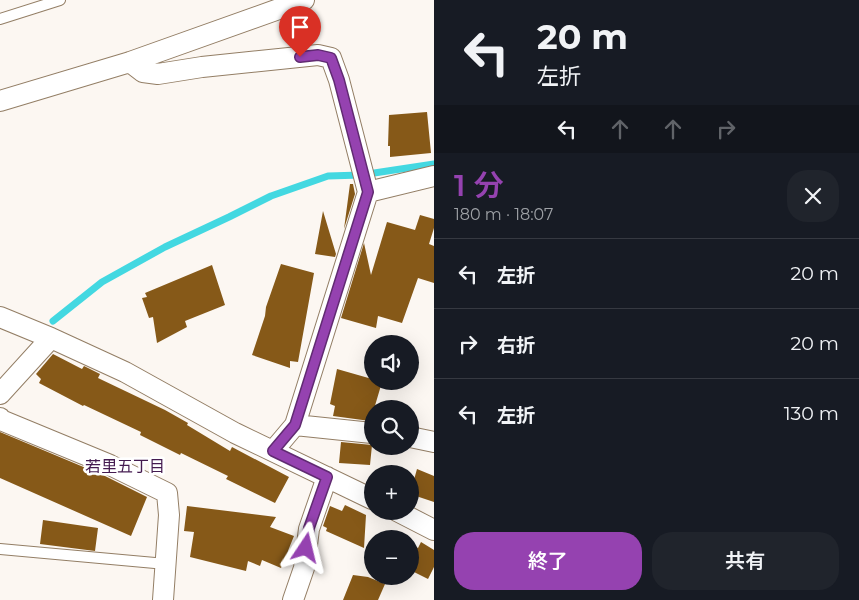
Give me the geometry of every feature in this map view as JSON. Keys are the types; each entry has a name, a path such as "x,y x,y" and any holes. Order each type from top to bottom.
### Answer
{"street":[{"path":"0,100 130,62 304,0"},
{"path":"130,62 143,72 158,74 202,67 318,55 331,58 339,80 365,180 295,425 273,451"},
{"path":"365,180 434,176"},
{"path":"0,317 125,372 235,433 364,495"},
{"path":"0,394 51,338"},
{"path":"0,418 110,465 167,493 169,515 163,600"},
{"path":"295,425 364,432"},
{"path":"419,439 434,442"},
{"path":"293,600 304,568 309,528 327,477"},
{"path":"415,520 434,530"}],"lane":[{"path":"2,16 60,0"},
{"path":"0,550 166,564"}],"building":[{"path":"427,112 431,153 390,157 390,146 388,146 389,115"},
{"path":"350,184 353,184 355,194 344,229"},
{"path":"323,211 336,254 335,257 315,254"},
{"path":"420,215 434,219 434,228 429,244 434,246 434,283 418,278 402,323 378,316 376,328 341,318 364,243 371,275 387,222 415,230"},
{"path":"281,264 314,273 298,362 290,361 290,368 252,355"},
{"path":"212,265 225,305 185,321 187,327 157,343 153,317 149,318 142,298 147,297 145,293"},
{"path":"53,354 82,369 84,366 100,374 98,378 165,410 230,451 232,447 289,477 275,503 226,479 228,476 181,453 180,455 140,435 141,432 83,406 39,383 41,379 36,374"},
{"path":"337,369 364,377 364,390 380,390 377,400 364,400 364,420 333,416 335,406 330,404"},
{"path":"0,432 105,476 147,497 131,536 0,478"},
{"path":"341,442 364,444 364,455 371,455 370,465 339,463"},
{"path":"419,470 434,476 434,502 419,497"},
{"path":"345,505 364,514 364,520 366,520 364,548 326,531 327,528 323,526 330,506 342,511"},
{"path":"187,506 276,517 270,527 294,536 281,568 262,560 260,566 248,561 246,571 190,557 194,532 184,531"},
{"path":"43,520 98,528 95,551 40,544"},
{"path":"421,542 434,550 434,567 428,579 419,574 419,546"},
{"path":"353,575 364,576 364,585 385,585 378,600 343,600"}],"waterway":[{"path":"53,321 102,282 165,247 271,196 328,176 361,175 434,164"}],"district":[{"name":"若里五丁目","path":"125,466"}],"route":[{"path":"300,57 318,55 331,58 339,80 368,192 295,425 273,451 327,477 309,528 306,548"}]}
